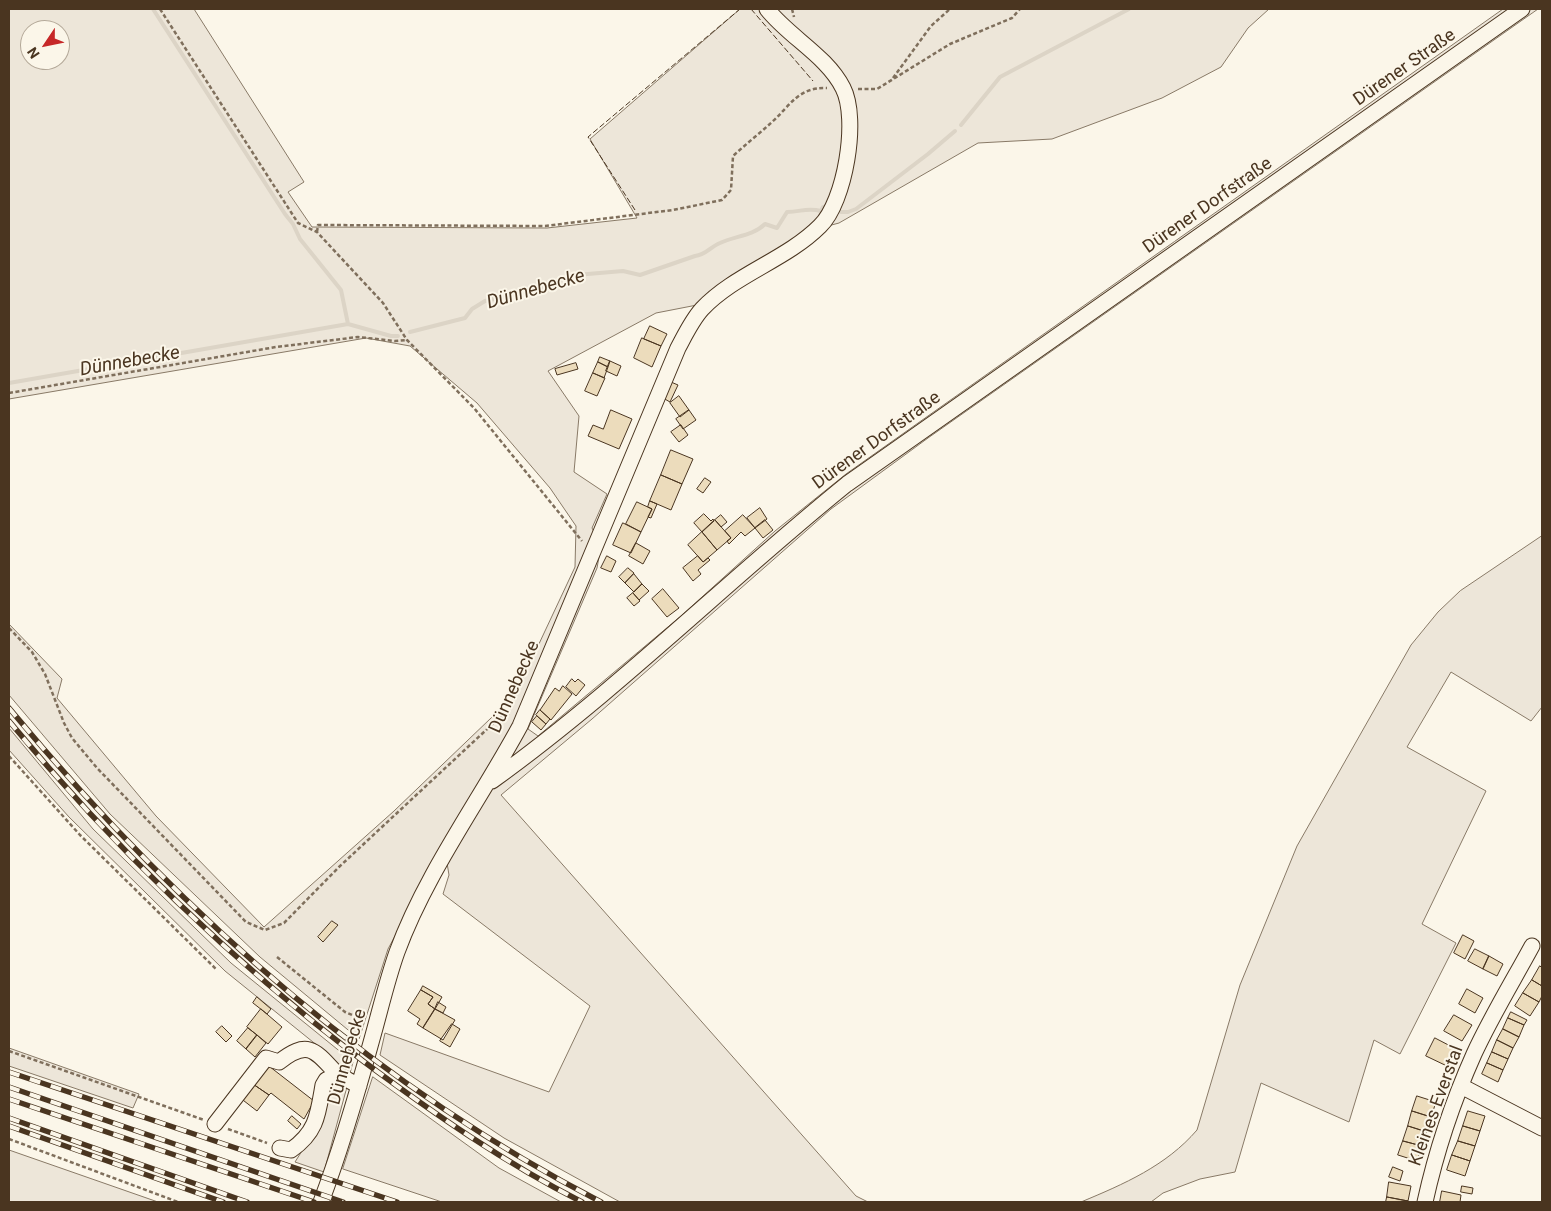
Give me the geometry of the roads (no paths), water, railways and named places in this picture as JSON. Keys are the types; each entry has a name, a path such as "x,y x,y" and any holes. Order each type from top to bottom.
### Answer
{"street":[{"name":"Dünnebecke","path":"321,1202 345,1136 400,945 442,861 489,784 524,717 670,364 695,317 716,297 796,246 822,225 834,200 850,146 850,119 843,89 826,66 787,31 767,9"},
{"name":"Dürener Straße","path":"1310,157 1522,9"},
{"name":"Dürener Dorfstraße","path":"489,784 563,728 780,538 847,484 1310,157"},
{"name":"Kleines Everstal","path":"1425,1202 1431,1174 1461,1086 1475,1052 1532,946"},
{"path":"215,1124 266,1058 278,1062 293,1050 305,1048 314,1051 337,1074 359,1086"},
{"path":"280,1148 291,1150 301,1143 316,1124 323,1085 326,1080 337,1074"},
{"path":"1461,1086 1542,1128"}],"waterway":[{"path":"153,9 293,224 300,239 341,290 348,324"},
{"name":"Dünnebecke","path":"961,125 1000,77 1129,9"},
{"name":"Dünnebecke","path":"841,212 856,209 955,131"},
{"name":"Dünnebecke","path":"410,332 465,318 472,309 485,301 543,288 576,275 623,271 640,275 702,254 725,241 755,231 765,224 777,228 787,212 821,211 823,207"},
{"name":"Dünnebecke","path":"9,383 348,324 391,336 398,336"}],"railway":[{"path":"9,708 72,781 139,852 208,920 281,985 356,1046 435,1103 516,1155 601,1202"},
{"path":"9,721 90,814 133,858 176,901 267,984 363,1061 443,1118 525,1171 582,1202"},
{"path":"9,1072 397,1202"},
{"path":"9,1087 343,1202"},
{"path":"9,1099 314,1202"},
{"path":"9,1118 247,1202"},
{"path":"9,1126 223,1202"}]}
